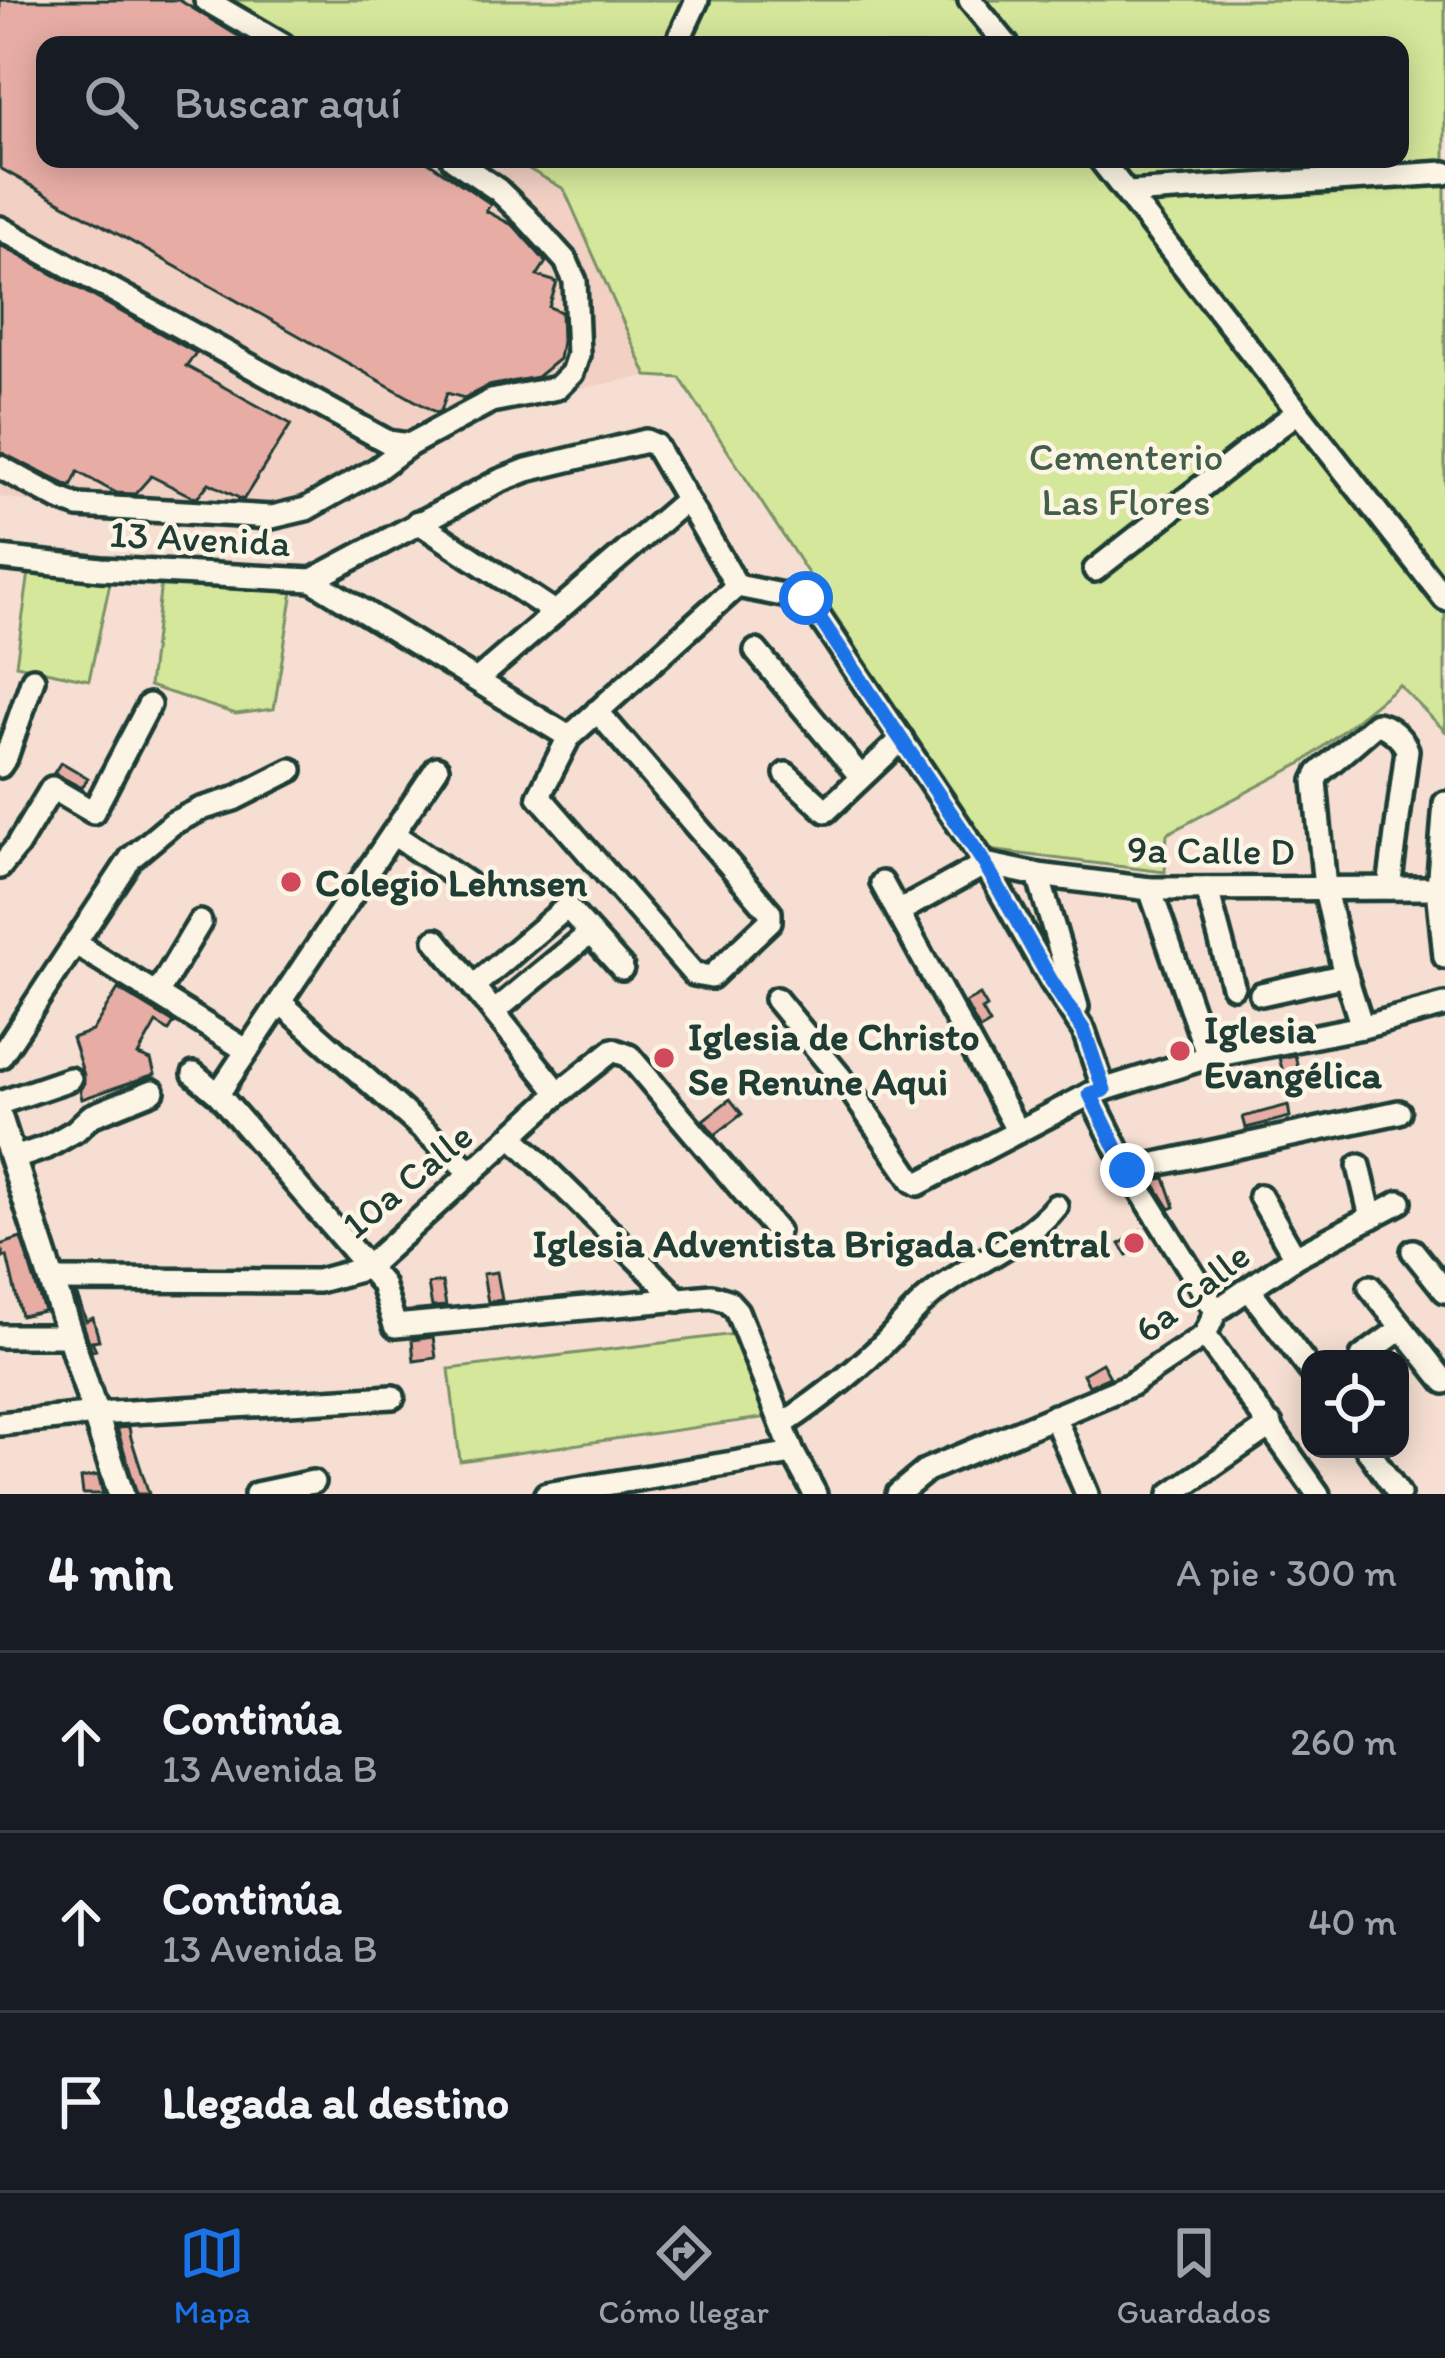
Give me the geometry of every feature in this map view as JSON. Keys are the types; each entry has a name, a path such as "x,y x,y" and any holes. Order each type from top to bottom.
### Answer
{"main road":[{"path":"0,1120 10,1175 51,1280 121,1494"}],"street":[{"path":"206,0 268,36"},
{"path":"680,36 697,0"},
{"path":"970,0 1000,36"},
{"path":"0,467 78,506 272,517 306,509 344,490 409,445 491,401 557,388 572,374 578,356 574,281 566,261 497,190 466,168"},
{"path":"1107,168 1445,599"},
{"path":"1128,193 1445,173"},
{"path":"0,227 388,442 409,445"},
{"path":"1095,569 1296,413"},
{"path":"312,580 472,493 513,476 646,441 655,445 737,586 807,599 985,864 1084,1031"},
{"path":"478,680 686,500"},
{"path":"418,522 554,612"},
{"name":"13 Avenida","path":"0,558 101,569 312,580 569,737"},
{"path":"597,711 770,912 770,921 712,977 694,974 539,793 569,737 597,711 737,586"},
{"path":"755,651 862,777"},
{"path":"0,766 33,679"},
{"path":"0,868 52,788 93,812 149,705"},
{"path":"1363,1027 1325,889 1316,781 1319,772 1376,724 1407,750 1389,888"},
{"path":"786,774 826,811 902,739"},
{"path":"218,1094 437,768"},
{"path":"0,1057 131,858 173,823 291,770"},
{"path":"1445,803 1438,888 1445,957"},
{"path":"394,834 468,884"},
{"path":"898,912 985,864"},
{"name":"9a Calle D","path":"985,864 1150,889 1438,888"},
{"path":"1038,875 1097,1092 1127,1170 1216,1311"},
{"path":"882,883 1017,1130"},
{"path":"1150,889 1208,1058"},
{"path":"1207,889 1233,986"},
{"path":"475,985 568,908 622,968"},
{"path":"157,994 200,922"},
{"path":"494,1012 590,933"},
{"path":"436,940 559,1093"},
{"path":"76,944 246,1049"},
{"path":"1261,994 1346,975"},
{"path":"776,999 847,1084 913,1181 921,1184 1097,1092 1208,1058 1445,1005"},
{"path":"280,1003 472,1173"},
{"name":"10a Calle","path":"51,1280 318,1281 366,1268 559,1093 616,1050 629,1056 777,1231"},
{"path":"194,1074 218,1094 382,1284 393,1325 718,1296 728,1301 814,1494"},
{"path":"0,1103 70,1079"},
{"path":"10,1175 91,1116 153,1091"},
{"path":"1127,1170 1399,1112"},
{"path":"513,1137 679,1300"},
{"path":"1359,1166 1371,1217"},
{"path":"1260,1196 1295,1257"},
{"name":"6a Calle","path":"898,1494 928,1470 1130,1385 1204,1335 1216,1311 1295,1257 1400,1202"},
{"path":"783,1424 830,1393 925,1300 1044,1221 1056,1206"},
{"path":"1413,1251 1445,1291"},
{"path":"1370,1287 1445,1382"},
{"path":"1249,1289 1301,1358"},
{"path":"1372,1350 1402,1328"},
{"path":"1204,1335 1318,1494"},
{"path":"0,1336 69,1336"},
{"path":"0,1424 393,1397"},
{"path":"1054,1416 1087,1494"},
{"path":"1171,1494 1197,1487 1271,1426"},
{"path":"546,1494 793,1453"},
{"path":"1373,1458 1399,1494"},
{"path":"256,1494 313,1482"}],"shaded area":[{"path":"0,0 227,0 291,36 36,36 36,168 527,168 564,189 647,376 529,398 470,425 352,495 301,513 96,513 0,497"}],"green space":[{"name":"Cementerio Las Flores","path":"227,0 1445,0 1445,731 1399,685 1304,762 1167,834 1165,872 989,850 680,378 647,376 564,189 527,168 1409,168 1409,36 291,36"},
{"path":"29,572 111,578 89,680 16,665"},
{"path":"161,582 294,585 274,709 236,714 149,686"},
{"path":"735,1334 776,1416 460,1461 449,1369"}],"building":[{"path":"0,0 179,0 238,36 36,36 36,168 437,168 491,204 486,211 514,226 546,262 537,276 557,282 549,307 561,312 559,359 537,377 488,386 464,398 447,393 437,413 0,168"},
{"path":"0,245 196,353 186,366 291,424 243,500 209,483 193,497 151,476 135,494 116,493 78,472 71,487 0,452"},
{"path":"61,762 88,778 82,788 54,773"},
{"path":"118,989 174,1023 169,1031 156,1023 138,1055 151,1060 155,1074 82,1099 84,1075 72,1038 92,1031"},
{"path":"980,995 990,1024 980,1030 965,1003"},
{"path":"1295,1055 1300,1076 1285,1079 1279,1058"},
{"path":"730,1099 742,1114 715,1135 703,1120"},
{"path":"1288,1105 1290,1117 1246,1128 1243,1117"},
{"path":"1165,1178 1175,1207 1170,1209 1152,1180"},
{"name":"Iglesia Adventista Brigada Central","path":"1140,1230 1147,1242 1127,1255 1120,1244"},
{"path":"21,1238 44,1311 21,1316 0,1245"},
{"path":"497,1272 502,1300 488,1302 483,1274"},
{"path":"442,1282 446,1306 432,1307 428,1284"},
{"path":"74,1295 86,1321 93,1318 99,1340 92,1341 96,1350 92,1351"},
{"path":"433,1337 436,1358 414,1361 412,1340"},
{"path":"1102,1363 1110,1377 1089,1386 1083,1374"},
{"path":"129,1427 149,1494 137,1494 117,1428"},
{"path":"98,1475 103,1494 83,1494 81,1478"}],"place":[{"name":"Colegio Lehnsen","path":"291,882"},
{"name":"Iglesia Evangélica","path":"1180,1051"},
{"name":"Iglesia de Christo Se Renune Aqui","path":"664,1058"},
{"name":"Iglesia Adventista Brigada Central","path":"1134,1243"}],"route":[{"path":"806,598 985,864 1084,1031 1104,1090 1090,1094 1127,1170"}]}
